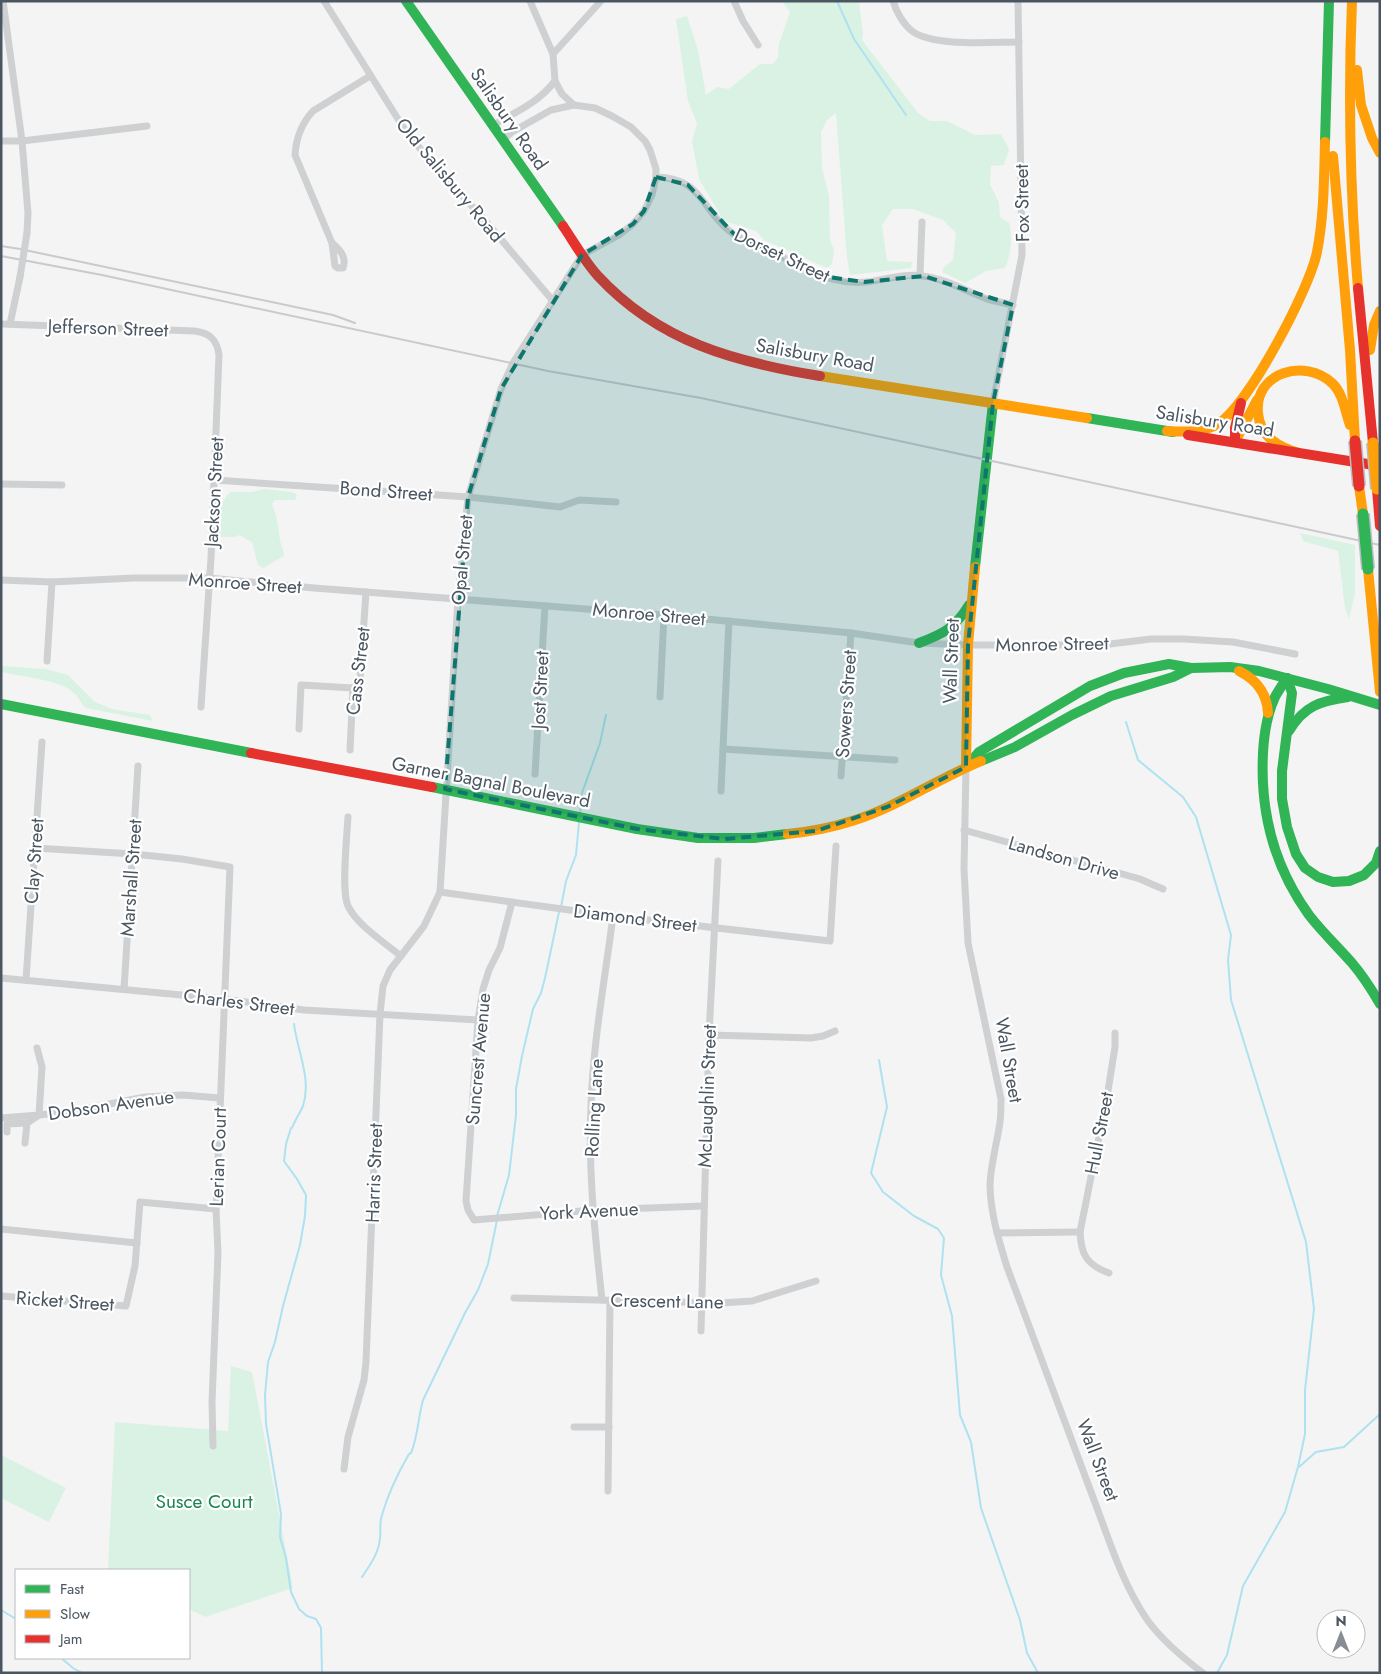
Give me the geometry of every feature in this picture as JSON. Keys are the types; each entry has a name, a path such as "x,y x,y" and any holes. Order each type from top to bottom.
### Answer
{"main road":[{"name":"Salisbury Road","path":"406,1 597,275 615,293 635,308 686,341 723,354 780,369 1380,466"},
{"path":"1168,431 1202,430 1218,423 1232,411 1282,336 1301,296 1317,254 1324,198 1329,1"},
{"path":"1352,1 1349,47 1355,235 1379,522"},
{"path":"1357,1 1356,59 1361,105 1372,138 1380,153"},
{"path":"1327,81 1335,195 1350,350 1355,441 1380,692"},
{"path":"1370,420 1369,375 1372,331 1380,311"},
{"path":"1235,442 1266,384 1276,376 1288,371 1304,370 1320,374 1332,383 1341,397 1355,441"},
{"path":"1260,395 1258,403 1259,420 1263,430 1269,438 1284,448 1300,453"},
{"path":"1235,442 1234,428 1243,396"},
{"name":"Wall Street","path":"966,767 970,602 993,403"},
{"path":"919,642 949,630 961,619 970,602"},
{"name":"Garner Bagnal Boulevard","path":"966,767 979,752 1090,686 1124,673 1169,664 1191,668 1230,667 1258,670 1380,705"},
{"path":"1230,667 1248,675 1257,683 1264,693 1268,705 1262,766 1262,802 1267,828 1275,853 1288,883 1305,910 1352,964 1380,1004"},
{"name":"Garner Bagnal Boulevard","path":"1,704 330,769 445,789 637,829 698,838 746,838 816,831 853,821 888,807 966,767 1015,747 1072,715 1111,696 1173,677 1191,668"},
{"path":"1268,717 1276,697 1288,678"},
{"path":"1288,678 1292,693 1282,771 1282,799 1287,827 1296,854 1305,868 1318,877 1333,882 1349,881 1364,875 1376,863 1380,851"},
{"path":"1285,743 1296,718 1308,707 1324,700 1354,697"}],"street":[{"path":"3,1 22,141 28,214 20,277 10,324"},
{"name":"Old Salisbury Road","path":"324,1 370,76 417,146 483,218 553,301"},
{"path":"530,1 553,54 555,81 562,94 574,105"},
{"path":"553,54 601,1"},
{"path":"734,1 743,21 758,45"},
{"path":"893,1 896,10 911,31 941,42 1019,42"},
{"name":"Fox Street","path":"993,403 1022,256 1018,1"},
{"path":"332,243 295,155 295,144 307,117 313,111 370,76"},
{"path":"493,126 539,99 555,81"},
{"path":"502,140 512,132 551,110 574,105 595,108 612,116 631,127 645,141 656,169 656,178 652,195 644,211 633,224 619,235 582,255"},
{"path":"1,141 22,141 147,126"},
{"name":"Dorset Street","path":"656,178 678,180 688,185 697,192 722,225 734,234 775,252 821,276 842,281 864,282 905,275 920,275 943,280 988,299 1013,305"},
{"path":"920,275 922,222"},
{"name":"Opal Street","path":"440,892 458,599 468,497 501,389 513,363 582,255"},
{"name":"Jefferson Street","path":"1,324 195,331 205,332 213,338"},
{"name":"Jackson Street","path":"201,707 220,355 218,346 213,338"},
{"name":"Bond Street","path":"214,480 468,497 560,507 583,500 616,502"},
{"path":"1,484 62,485"},
{"name":"Monroe Street","path":"1,580 52,582 143,578 209,578 310,588 664,615 851,633 919,642 968,645 1102,645 1151,639 1184,638 1233,642 1295,654"},
{"path":"47,661 52,582"},
{"name":"Cass Street","path":"350,750 353,688 360,680 366,592"},
{"name":"Jost Street","path":"535,774 545,606"},
{"path":"660,697 664,615"},
{"path":"721,792 729,621"},
{"name":"Sowers Street","path":"841,776 851,633"},
{"path":"299,729 301,685 353,688"},
{"name":"Clay Street","path":"26,980 42,742"},
{"path":"723,749 895,760"},
{"name":"Marshall Street","path":"124,989 138,766"},
{"name":"Wall Street","path":"966,767 964,869 968,943 1001,1099 1000,1121 990,1184 997,1233 1007,1267 1122,1572 1134,1598 1149,1622 1168,1644 1203,1673"},
{"path":"348,817 345,889 348,905 356,918 401,956"},
{"name":"Landson Drive","path":"964,830 1140,880 1163,890"},
{"name":"Diamond Street","path":"440,892 613,916 830,941 836,846"},
{"path":"35,848 133,854"},
{"name":"Lerian Court","path":"133,854 182,859 230,867 216,1209 218,1253 212,1402 213,1446"},
{"name":"McLaughlin Street","path":"701,1332 708,1036 718,861"},
{"name":"Harris Street","path":"344,1469 348,1438 364,1380 366,1362 380,1014 383,986 390,970 424,926 440,892"},
{"name":"Suncrest Avenue","path":"474,1220 468,1210 466,1201 478,1020 483,989 489,970 500,948 512,902"},
{"name":"Rolling Lane","path":"602,1300 593,1210 591,1160 592,1093 613,916"},
{"name":"Charles Street","path":"1,978 224,999 304,1010 478,1020"},
{"path":"708,1036 811,1038 835,1032"},
{"name":"Hull Street","path":"1080,1232 1107,1097 1115,1047 1115,1033"},
{"path":"6,1132 7,1124 27,1123 39,1115 42,1067 37,1048"},
{"name":"Dobson Avenue","path":"1,1118 39,1115 145,1097 183,1095 220,1098"},
{"path":"25,1143 27,1123"},
{"path":"1,1229 137,1244 140,1202 216,1209"},
{"name":"York Avenue","path":"474,1220 593,1210 704,1206"},
{"path":"997,1233 1080,1232 1080,1246 1086,1258 1096,1268 1109,1273"},
{"name":"Ricket Street","path":"1,1296 126,1306 133,1279 137,1244"},
{"name":"Crescent Lane","path":"514,1298 702,1302 752,1301 816,1282"},
{"path":"608,1491 610,1300"},
{"path":"574,1427 609,1427"}],"highlighted area":[{"path":"656,177 688,185 734,234 821,276 864,282 924,276 1013,305 993,403 968,645 966,767 887,807 816,831 724,839 637,829 445,789 468,497 501,389 582,255 633,224 644,211"}],"green space":[{"path":"782,1 859,1 863,33 862,40 918,113 930,121 947,121 975,135 1001,134 1009,149 1004,165 991,166 990,184 999,203 1000,217 1009,223 1011,246 1005,268 986,271 965,283 942,272 944,267 953,260 956,233 943,220 913,209 893,209 882,225 887,261 912,262 911,268 850,275 836,113 827,120 821,132 822,168 829,195 830,240 834,250 832,264 827,268 764,240 756,231 724,221 699,179 692,141 697,123 688,101 676,19 687,16 698,50 706,95 717,87 729,89 760,64 773,64 778,57 779,44 790,12"},
{"path":"263,489 293,492 297,495 295,500 275,500 272,504 284,556 263,568 258,565 252,542 239,535 236,537 217,537 218,518 221,507 230,492 252,492"},
{"path":"1300,533 1355,545 1355,594 1349,619 1345,608 1338,551 1303,541"},
{"path":"1,666 45,669 68,675 95,702 112,709 150,715 153,721 86,708 76,695 60,685 1,672"},
{"name":"Susce Court","path":"231,1366 252,1372 293,1588 205,1617 190,1610 190,1569 108,1569 115,1422 228,1431"},
{"path":"1,1455 66,1488 49,1522 1,1498"}],"waterway":[{"path":"837,1 854,39 906,115"},
{"path":"580,813 582,793 600,743 606,715"},
{"path":"1126,722 1138,760 1183,797 1196,817 1231,935 1228,960 1231,1000 1306,1242 1314,1309 1305,1390 1305,1434 1298,1467 1285,1512 1243,1586 1227,1655 1217,1673"},
{"path":"561,907 566,881 576,855 579,822"},
{"path":"497,1216 509,1175 516,1115 516,1089 522,1056 533,1009 541,993 545,978 559,912"},
{"path":"294,1024 306,1085 303,1106 291,1128 286,1144 284,1161 306,1195 305,1216 300,1245 268,1362 265,1395 266,1424 281,1514 280,1537 286,1558 291,1592 299,1609 307,1616 316,1619 321,1628 322,1673"},
{"path":"879,1060 887,1107 871,1173 883,1192 914,1216 938,1229 944,1238 941,1275 952,1316 960,1415 971,1442 981,1508 1020,1620 1027,1653 1038,1673"},
{"path":"362,1577 378,1549 381,1518 397,1476 411,1453 417,1434 423,1400 478,1290 488,1264 497,1220"},
{"path":"1299,1467 1316,1452 1344,1447 1380,1414"},
{"path":"1,1610 15,1618"},
{"path":"62,1659 82,1673"}],"railway":[{"path":"1,246 333,315 355,323"},
{"path":"1,256 102,275 548,371 701,398 1380,545"}],"traffic: fast":[{"path":"406,1 563,226"},
{"path":"1325,142 1329,1"},
{"path":"975,567 993,403"},
{"path":"1087,418 1173,432"},
{"path":"1363,514 1368,569"},
{"path":"919,643 948,629 959,619 969,605"},
{"path":"968,765 979,752 1090,686 1124,673 1169,664 1191,668 1230,667 1259,671 1380,705"},
{"path":"981,761 1015,747 1072,715 1111,696 1173,677 1191,668"},
{"path":"1287,678 1272,704 1263,746 1264,796 1272,838 1278,858 1297,897 1309,915 1356,968 1380,1004"},
{"path":"1287,678 1292,693 1282,771 1282,799 1287,827 1296,854 1305,868 1318,877 1333,882 1349,881 1364,875 1376,863 1380,851"},
{"path":"1289,731 1307,710 1329,700 1348,697"},
{"path":"1,704 251,753"},
{"path":"432,787 637,829 698,838 754,838 787,834"}],"traffic: slow":[{"path":"1352,1 1350,144 1358,288"},
{"path":"1357,70 1361,105 1372,138 1380,153"},
{"path":"1167,431 1187,432 1207,429 1219,423 1232,412 1246,393 1277,344 1303,291 1317,252 1324,184 1325,142"},
{"path":"1333,156 1350,350 1355,441"},
{"path":"1370,350 1374,325 1380,311"},
{"path":"1299,453 1284,448 1275,442 1266,434 1260,424 1258,413 1259,399 1264,388 1283,373 1308,371 1321,375 1332,383 1339,392 1350,425"},
{"path":"820,376 1087,418"},
{"path":"1235,442 1257,400"},
{"path":"1373,443 1377,489"},
{"path":"1359,486 1363,514"},
{"path":"966,767 968,645 975,567"},
{"path":"1368,569 1380,692"},
{"path":"1239,671 1260,688 1266,699 1268,713"},
{"path":"787,834 828,828 869,815 981,761"}],"traffic: jam":[{"path":"563,226 598,276 622,299 646,318 700,346 728,356 820,376"},
{"path":"1358,288 1373,443"},
{"path":"1235,442 1235,428 1241,403"},
{"path":"1188,435 1380,466"},
{"path":"1355,441 1359,486"},
{"path":"1377,489 1380,526"},
{"path":"251,753 432,787"}]}
